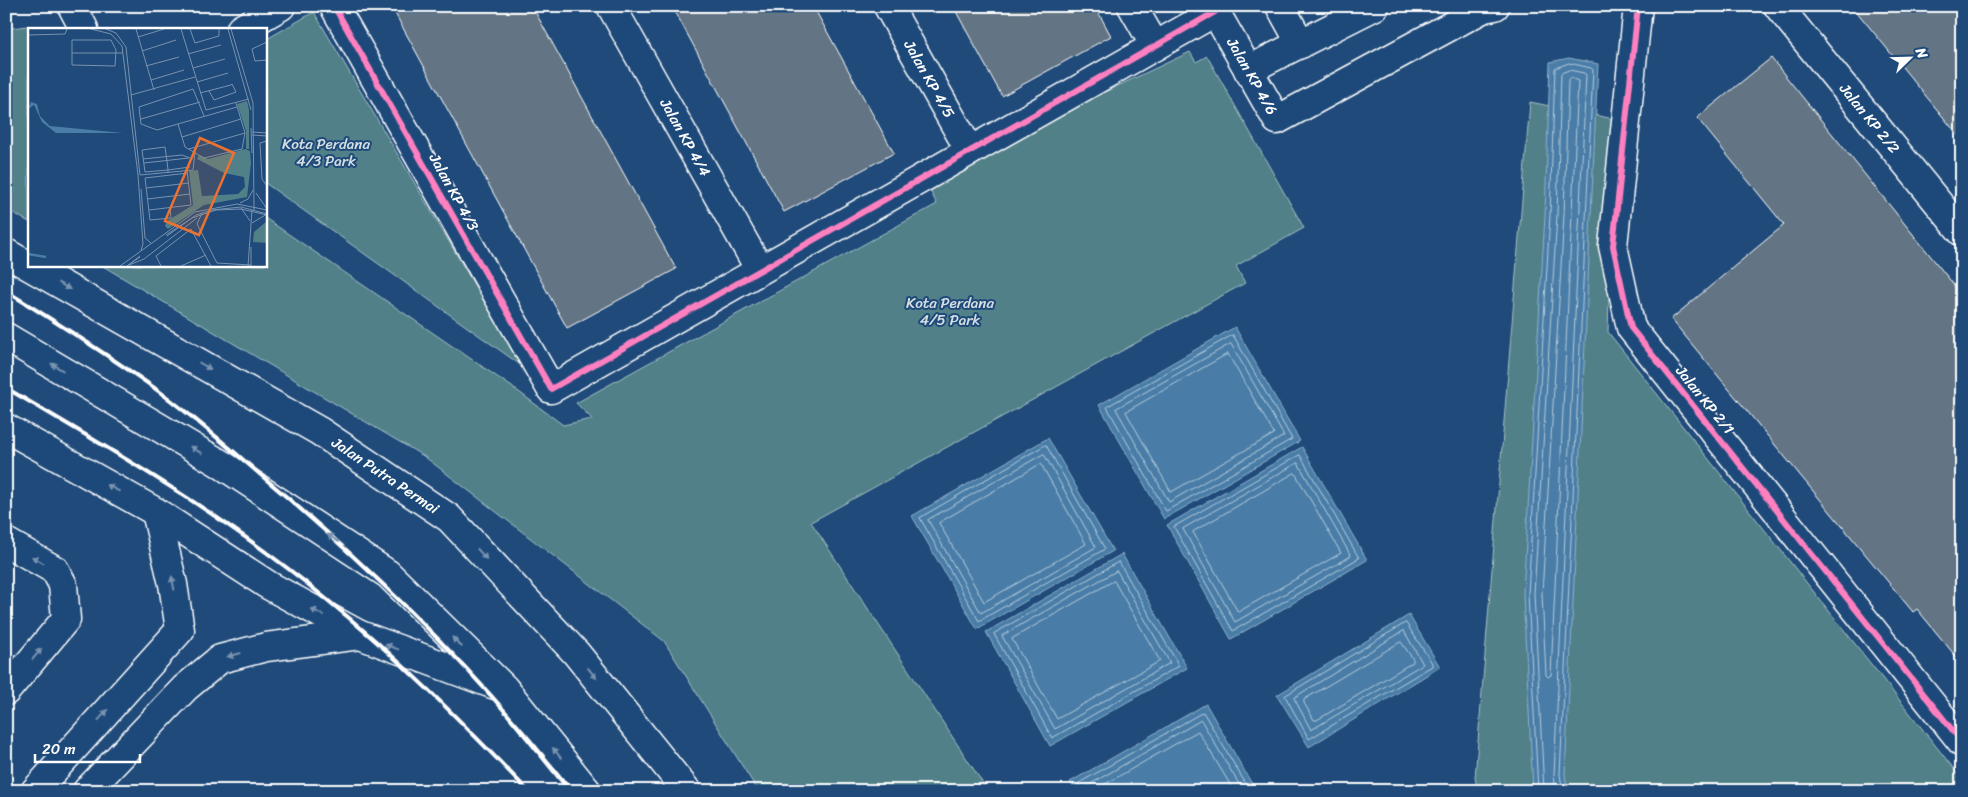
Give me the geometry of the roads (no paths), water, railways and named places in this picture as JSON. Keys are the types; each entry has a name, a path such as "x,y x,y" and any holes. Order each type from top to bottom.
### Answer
{"street":[{"path":"72,6 83,28"},
{"path":"243,28 281,6"},
{"name":"Jalan KP 4/3","path":"334,6 551,389 760,270"},
{"name":"Jalan KP 4/4","path":"611,6 760,270"},
{"name":"Jalan KP 4/5","path":"888,6 970,151"},
{"path":"1132,6 1155,46"},
{"path":"1280,6 1301,44"},
{"path":"1248,70 1375,6"},
{"name":"Jalan KP 4/6","path":"1214,9 1277,120 1484,8 1495,6"},
{"name":"Jalan KP 2/2","path":"1778,6 1962,232"},
{"name":"Jalan KP 2/1","path":"1634,7 1613,246 1632,328 1962,742"},
{"path":"760,270 1155,46 1214,9"},
{"name":"Jalan Putra Permai","path":"6,254 319,431 449,518 576,653 687,791"},
{"path":"6,337 221,464 388,574 504,688 588,791"},
{"path":"6,428 156,512 268,585 360,635 504,688"},
{"path":"35,791 180,630 173,584 156,512"},
{"path":"6,542 55,570 63,586 66,619 6,691"},
{"path":"88,791 185,688 220,659 266,647 360,635"}],"water":[{"path":"1569,58 1598,64 1565,775 1568,791 1533,791 1523,594 1545,215 1550,62"},
{"path":"1235,327 1300,441 1164,519 1099,405"},
{"path":"1048,438 1113,551 977,629 912,516"},
{"path":"1302,447 1367,560 1231,639 1167,525"},
{"path":"1122,554 1187,668 1050,746 986,632"},
{"path":"1409,615 1440,667 1309,747 1277,695"},
{"path":"1206,704 1256,791 1075,791 1070,782"}],"railway":[{"path":"6,291 99,350 167,397 304,512 425,625 500,706 571,791"},
{"path":"6,388 170,487 288,568 352,620 404,667 528,791"}],"park label":[{"name":"Kota Perdana 4/3 Park","path":"326,152"},
{"name":"Kota Perdana 4/5 Park","path":"950,312"}]}
